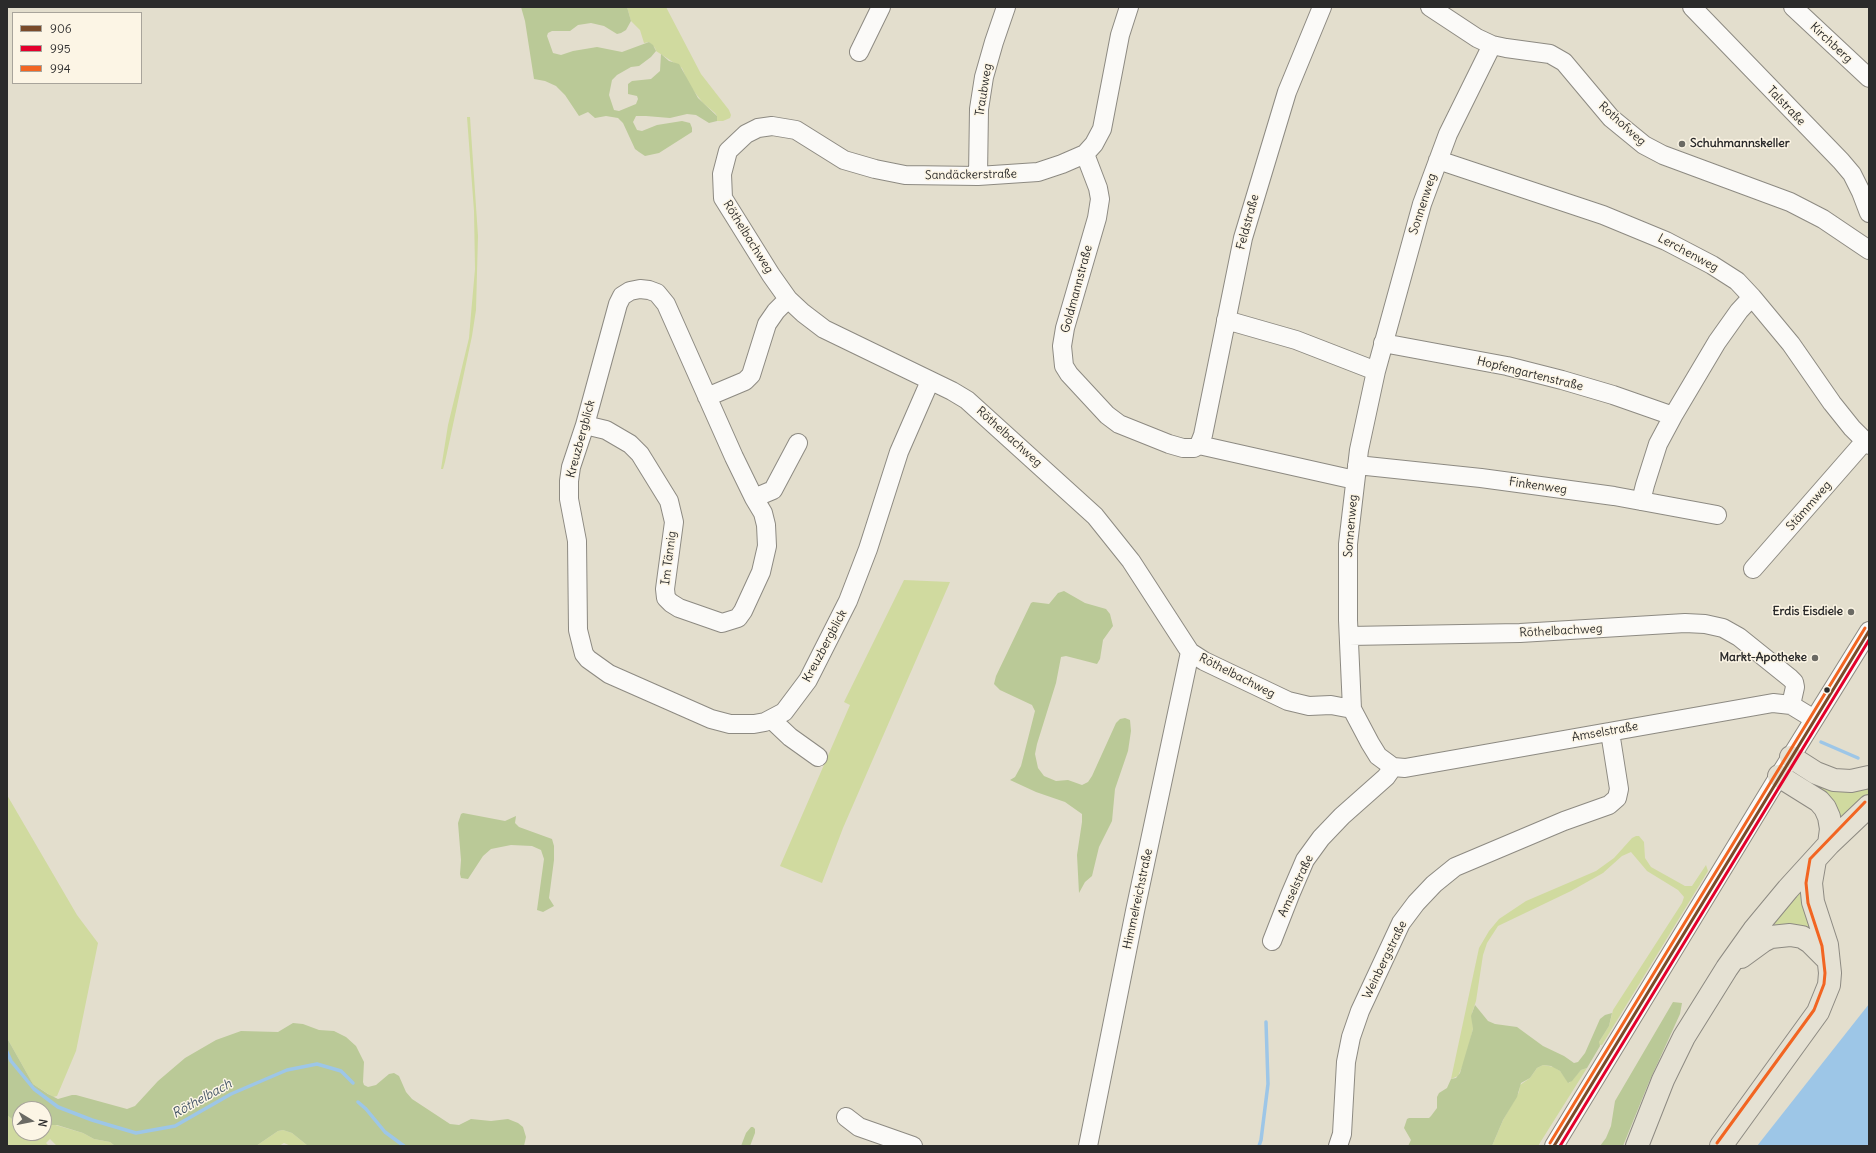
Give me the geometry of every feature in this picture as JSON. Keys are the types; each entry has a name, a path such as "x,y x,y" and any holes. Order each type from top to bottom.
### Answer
{"main road":[{"path":"1791,757 1816,773 1834,780 1851,781 1869,777"},
{"path":"1721,1146 1818,1012 1829,985 1830,974 1827,945 1813,902 1811,883 1831,829 1829,817 1825,808 1819,801 1779,776"},
{"path":"1637,1146 1663,1080 1684,1037 1727,968 1770,910 1822,852 1869,806"},
{"path":"1727,968 1763,941 1781,936 1802,937 1817,948 1828,960"}],"street":[{"path":"859,52 881,7"},
{"name":"Traubweg","path":"978,176 979,109 984,77 1006,7"},
{"name":"Sandäckerstraße","path":"724,161 728,152 746,134 758,128 772,126 796,130 844,160 875,169 905,175 978,176 1038,172 1062,164 1085,154 1094,144 1102,129 1108,105 1116,53 1129,7"},
{"name":"Feldstraße","path":"1199,445 1243,238 1287,92 1322,7"},
{"name":"Rothofweg","path":"1430,7 1477,38 1492,45 1550,54 1564,62 1611,118 1644,145 1663,155 1790,202 1823,219 1869,250"},
{"name":"Talstraße","path":"1692,7 1841,161 1852,174 1869,213"},
{"name":"Kirchberg","path":"1793,7 1869,78"},
{"name":"Sonnenweg","path":"1349,636 1348,544 1356,473 1376,371 1422,204 1438,160 1464,100 1492,45"},
{"name":"Goldmannstraße","path":"1085,154 1098,188 1100,199 1097,218 1065,328 1062,346 1064,366 1075,380 1107,415 1119,424 1183,448 1194,448 1199,445 1356,473"},
{"name":"Lerchenweg","path":"1438,160 1603,215 1666,241 1712,264 1737,281 1752,297 1790,344 1832,403 1867,443"},
{"name":"Röthelbachweg","path":"724,161 722,174 723,198 788,298 803,313 824,329 967,400 1095,516 1131,561 1190,652 1204,661 1288,701 1309,706 1331,705 1352,709"},
{"name":"Kreuzbergblick","path":"707,397 666,304 660,295 652,290 637,289 622,296 618,304 585,425 571,468 569,499 578,541 578,630 584,654 588,659 609,674 711,719 744,725 764,722 784,712 808,680 840,619 868,549 899,452 930,381"},
{"path":"1641,501 1656,451 1673,416 1717,342 1739,311 1752,297"},
{"path":"707,397 745,381 751,375 767,324 788,298"},
{"path":"1226,320 1296,340 1376,371"},
{"name":"Hopfengartenstraße","path":"1383,343 1507,366 1613,395 1673,416"},
{"name":"Im Tännig","path":"585,425 610,432 630,444 640,454 669,501 674,522 665,589 666,598 670,604 722,623 738,618 744,611 761,572 767,546 766,525 763,513 754,498 707,397"},
{"path":"754,498 773,490 798,443"},
{"name":"Stämmweg","path":"1753,570 1867,443"},
{"name":"Finkenweg","path":"1356,473 1481,478 1641,501 1717,516"},
{"name":"Röthelbachweg","path":"1349,636 1520,633 1685,623 1705,624 1723,628 1739,637 1794,682 1794,696 1790,705"},
{"path":"1554,1146 1869,631"},
{"path":"1349,636 1352,709 1378,756 1393,767"},
{"name":"Himmelreichstraße","path":"1088,1146 1143,872 1190,652"},
{"name":"Amselstraße","path":"1272,941 1305,860 1321,838 1342,816 1386,777 1393,767 1406,768 1773,703 1790,705 1814,719"},
{"path":"771,719 790,737 818,757"},
{"name":"Weinbergstraße","path":"1338,1146 1342,1134 1346,1062 1351,1037 1360,1011 1401,923 1416,903 1434,884 1455,867 1564,821 1610,805 1617,798 1619,789 1610,732"},
{"path":"846,1117 859,1127 913,1146"}],"green space":[{"path":"521,7 627,7 631,21 626,30 621,33 617,34 604,26 591,23 578,25 570,31 552,31 548,33 547,36 553,53 561,55 573,51 597,47 622,52 649,42 653,45 656,51 651,57 639,66 631,67 617,75 612,80 609,95 614,110 619,111 636,104 638,99 637,96 628,94 628,84 632,81 651,79 660,71 661,54 669,61 679,64 698,98 717,116 717,121 709,123 696,115 687,114 670,118 636,116 633,122 637,130 642,131 657,125 682,121 690,123 692,128 692,132 659,153 645,156 635,149 623,123 618,118 606,116 595,118 588,112 579,116 565,95 556,86 545,81 534,79 525,21"},
{"path":"627,7 666,7 701,74 729,110 731,115 730,118 723,121 717,121 717,116 715,113 703,103 689,85 682,68 656,51 649,42 644,43 640,30 631,21"},
{"path":"467,117 470,117 478,236 476,310 472,336 445,462 443,469 441,469 448,425 469,338 475,269 474,211"},
{"path":"904,580 950,582 843,828 822,883 780,866 850,705 844,702"},
{"path":"1064,591 1085,603 1106,609 1110,614 1113,626 1103,640 1100,659 1097,664 1066,656 1061,657 1056,683 1037,744 1035,754 1038,768 1044,776 1056,781 1068,780 1082,785 1088,782 1092,776 1116,723 1120,719 1125,718 1130,720 1131,731 1128,751 1115,789 1112,821 1099,847 1092,876 1085,882 1079,893 1077,855 1082,814 1065,802 1036,792 1010,780 1015,777 1021,766 1035,711 1032,705 1000,690 994,684 996,676 1031,603 1049,604 1058,593"},
{"path":"1800,776 1869,782 1869,794 1837,824"},
{"path":"7,795 77,915 98,943 76,1051 57,1096 53,1097 33,1084 7,1038"},
{"path":"463,813 505,821 516,816 515,823 519,827 552,839 554,846 554,860 549,898 554,906 543,912 537,910 544,859 541,850 532,846 511,845 491,849 483,856 468,879 461,878 458,823 461,814"},
{"path":"1639,836 1644,842 1645,858 1651,867 1685,886 1692,886 1706,865 1708,871 1602,1045 1599,1045 1599,1042 1609,1026 1613,1010 1682,903 1684,897 1678,890 1647,871 1631,852 1622,856 1603,873 1571,891 1498,926 1487,943 1483,955 1476,1001 1472,1013 1473,1029 1464,1063 1458,1076 1451,1079 1479,948 1489,931 1499,919 1526,901 1596,871 1614,858 1632,838"},
{"path":"1802,889 1819,940 1777,927 1772,920"},
{"path":"1673,1002 1682,1003 1680,1014 1649,1082 1623,1146 1600,1146 1606,1138 1611,1126 1615,1101"},
{"path":"1475,1005 1488,1021 1495,1024 1517,1027 1543,1046 1564,1056 1574,1063 1578,1062 1585,1053 1600,1019 1605,1015 1612,1013 1609,1026 1599,1042 1600,1046 1587,1068 1581,1070 1572,1081 1568,1083 1560,1071 1551,1066 1543,1065 1537,1068 1530,1078 1521,1083 1517,1097 1503,1120 1492,1146 1408,1146 1411,1140 1404,1128 1407,1119 1429,1118 1437,1108 1437,1097 1439,1093 1447,1088 1451,1079 1456,1078 1460,1073 1473,1029 1471,1016"},
{"path":"293,1023 303,1024 319,1030 334,1031 346,1037 356,1046 364,1062 364,1085 368,1087 376,1085 389,1074 394,1073 399,1076 406,1092 412,1099 450,1124 459,1125 471,1119 491,1121 508,1119 518,1123 523,1127 526,1137 524,1146 308,1146 292,1133 283,1130 278,1131 256,1146 115,1146 110,1142 94,1139 83,1133 57,1125 52,1125 52,1101 12,1101 12,1119 7,1115 7,1038 33,1084 48,1094 58,1099 76,1095 127,1109 135,1106 158,1081 185,1058 216,1040 241,1031 278,1032"},
{"path":"1543,1065 1554,1067 1560,1071 1569,1083 1581,1070 1587,1068 1538,1146 1492,1146 1503,1120 1519,1092 1520,1085 1530,1078 1537,1068"},
{"path":"7,1115 12,1119 12,1141 48,1141 46,1143 49,1146 7,1146"},
{"path":"52,1124 83,1133 94,1139 110,1142 115,1146 57,1146 52,1141"},
{"path":"751,1127 755,1129 755,1133 750,1146 741,1146 746,1133"},
{"path":"283,1130 292,1133 308,1146 291,1146 284,1143 279,1146 256,1146 278,1131"}],"water":[{"path":"1869,1004 1869,1146 1757,1146"}],"waterway":[{"path":"1821,742 1858,758"},
{"path":"1259,1146 1268,1084 1266,1022"},
{"name":"Röthelbach","path":"7,1052 11,1061 34,1089 58,1107 92,1120 136,1133 175,1126 231,1094 287,1070 317,1064 341,1071 353,1083"},
{"name":"Röthelbach","path":"358,1102 366,1109 385,1132 404,1146"}],"transit line":[{"name":"994","path":"1550,1143 1865,628"},
{"name":"906","path":"1554,1146 1869,631"},
{"name":"995","path":"1560,1146 1869,640"},
{"name":"994","path":"1717,1143 1814,1010 1824,984 1825,973 1822,946 1808,903 1806,883 1810,859 1865,802"}],"place":[{"name":"Schuhmannskeller","path":"1682,144"},
{"name":"Erdis Eisdiele","path":"1851,612"},
{"name":"Markt-Apotheke","path":"1815,658"}]}
